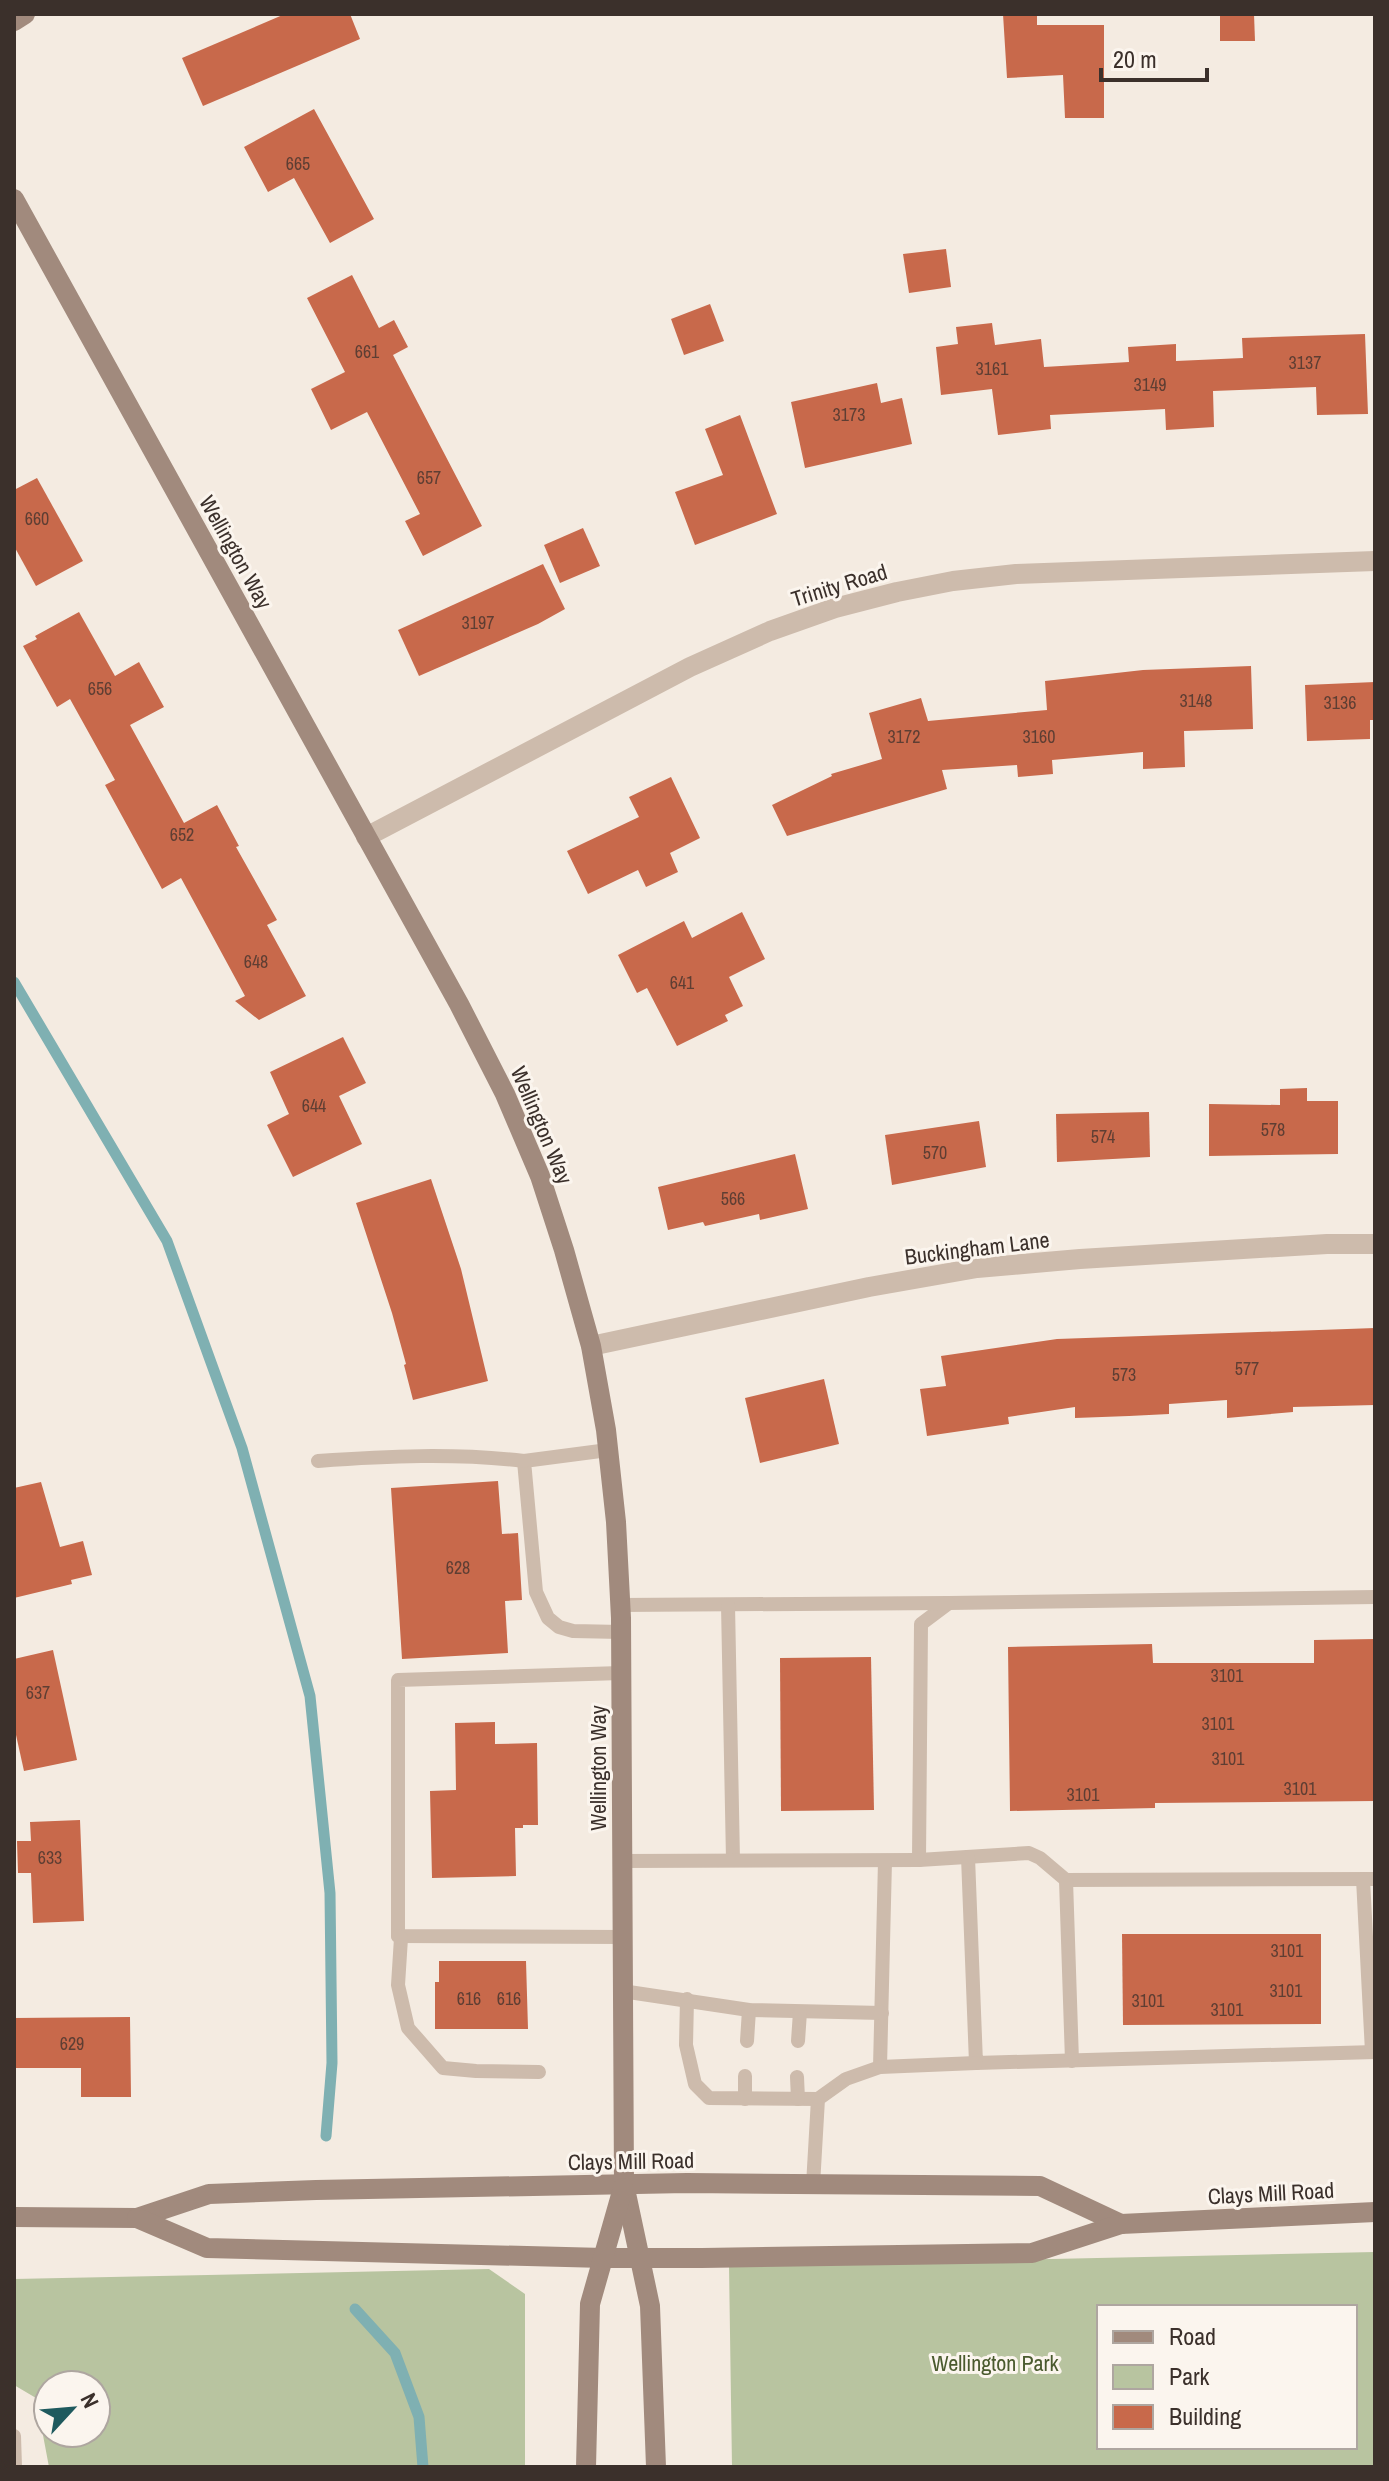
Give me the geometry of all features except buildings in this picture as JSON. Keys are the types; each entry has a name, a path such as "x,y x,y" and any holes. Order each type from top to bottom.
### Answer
{"main road":[{"path":"14,21 25,14"},
{"name":"Wellington Way","path":"14,199 459,1004 505,1094 540,1176 564,1250 591,1346 616,1522 621,1632 624,2184 650,2306 656,2467"},
{"name":"Wellington Way","path":"586,2467 590,2304 624,2184"},
{"name":"Clays Mill Road","path":"14,2217 137,2218 209,2194 316,2190 624,2184 1040,2186 1121,2224"},
{"name":"Clays Mill Road","path":"137,2218 207,2248 641,2258 1032,2253 1121,2224 1375,2212"}],"street":[{"name":"Trinity Road","path":"366,837 690,667 770,631 835,608 953,581 1016,574 1375,561"},
{"name":"Buckingham Lane","path":"591,1346 869,1287 977,1268 1327,1244 1375,1244"}],"lane":[{"path":"318,1461 480,1456 524,1461 608,1450"},
{"path":"524,1461 536,1592 548,1618 559,1627 573,1631 621,1632"},
{"path":"620,1605 1375,1597"},
{"path":"919,1860 921,1624 949,1603"},
{"path":"728,1605 733,1860"},
{"path":"539,2072 443,2068 408,2028 398,1985 401,1938 398,1936 398,1680 621,1673"},
{"path":"622,1861 885,1861 1029,1853 1040,1858 1066,1880 1369,1879 1374,2052 880,2067 846,2079 818,2099 709,2098 695,2084 686,2045 687,1999"},
{"path":"968,1857 976,2063"},
{"path":"880,2067 885,1861"},
{"path":"1066,1880 1072,2061"},
{"path":"398,1936 622,1937"},
{"path":"622,1991 749,2010 882,2013"},
{"path":"747,2041 749,2010"},
{"path":"798,2041 800,2012"},
{"path":"745,2076 745,2099"},
{"path":"797,2077 798,2099"},
{"path":"813,2185 818,2099"},
{"path":"14,2436 15,2467"}],"green space":[{"name":"Wellington Park","path":"1375,2252 1375,2467 732,2467 729,2266"},
{"path":"489,2269 525,2294 525,2467 49,2467 46,2449 112,2449 112,2369 32,2369 32,2396 14,2385 14,2279"}],"waterway":[{"path":"14,982 167,1241 242,1448 310,1696 330,1893 332,2063 326,2136"},
{"path":"355,2309 395,2353 419,2417 423,2467"}]}
